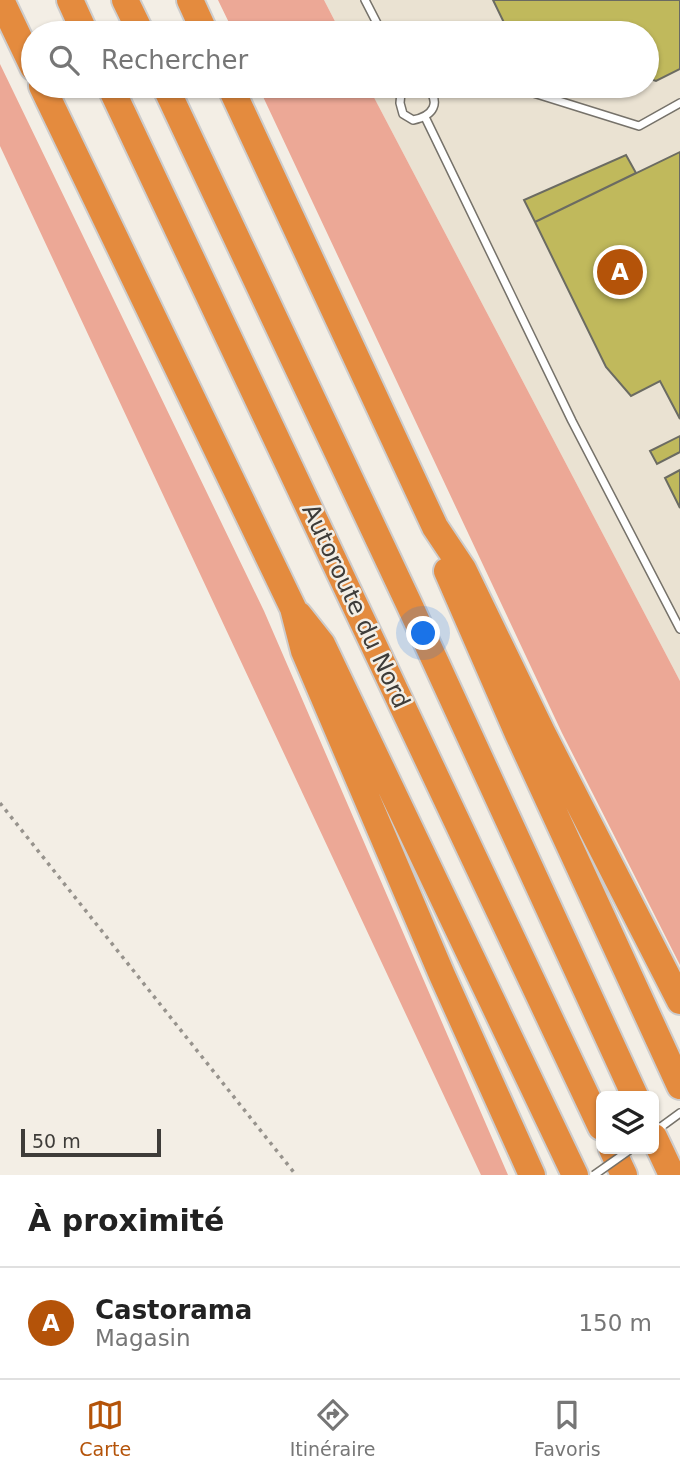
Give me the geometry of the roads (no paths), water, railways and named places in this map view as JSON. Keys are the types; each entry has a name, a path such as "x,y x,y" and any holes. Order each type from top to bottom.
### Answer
{"highway":[{"path":"1,0 21,41"},
{"path":"69,0 79,21"},
{"path":"125,0 135,21"},
{"path":"190,0 200,21"},
{"path":"49,98 293,608 304,651 442,975 532,1175"},
{"name":"Autoroute du Nord","path":"116,98 596,1116"},
{"name":"Autoroute du Nord","path":"171,98 409,604 633,1091"},
{"path":"236,98 436,527 463,569 542,732 680,1001"},
{"path":"436,527 449,579 680,1086"},
{"path":"293,608 322,644 575,1175"},
{"path":"659,1145 672,1175"},
{"path":"614,1154 624,1175"}],"lane":[{"path":"365,0 376,21"},
{"path":"400,98 403,114 413,120 432,112 435,98"},
{"path":"549,98 639,126 680,103"},
{"path":"425,117 572,421 680,629"},
{"path":"659,1130 680,1113"},
{"path":"594,1175 624,1154"}],"place":[{"name":"Castorama","path":"620,272"}]}
